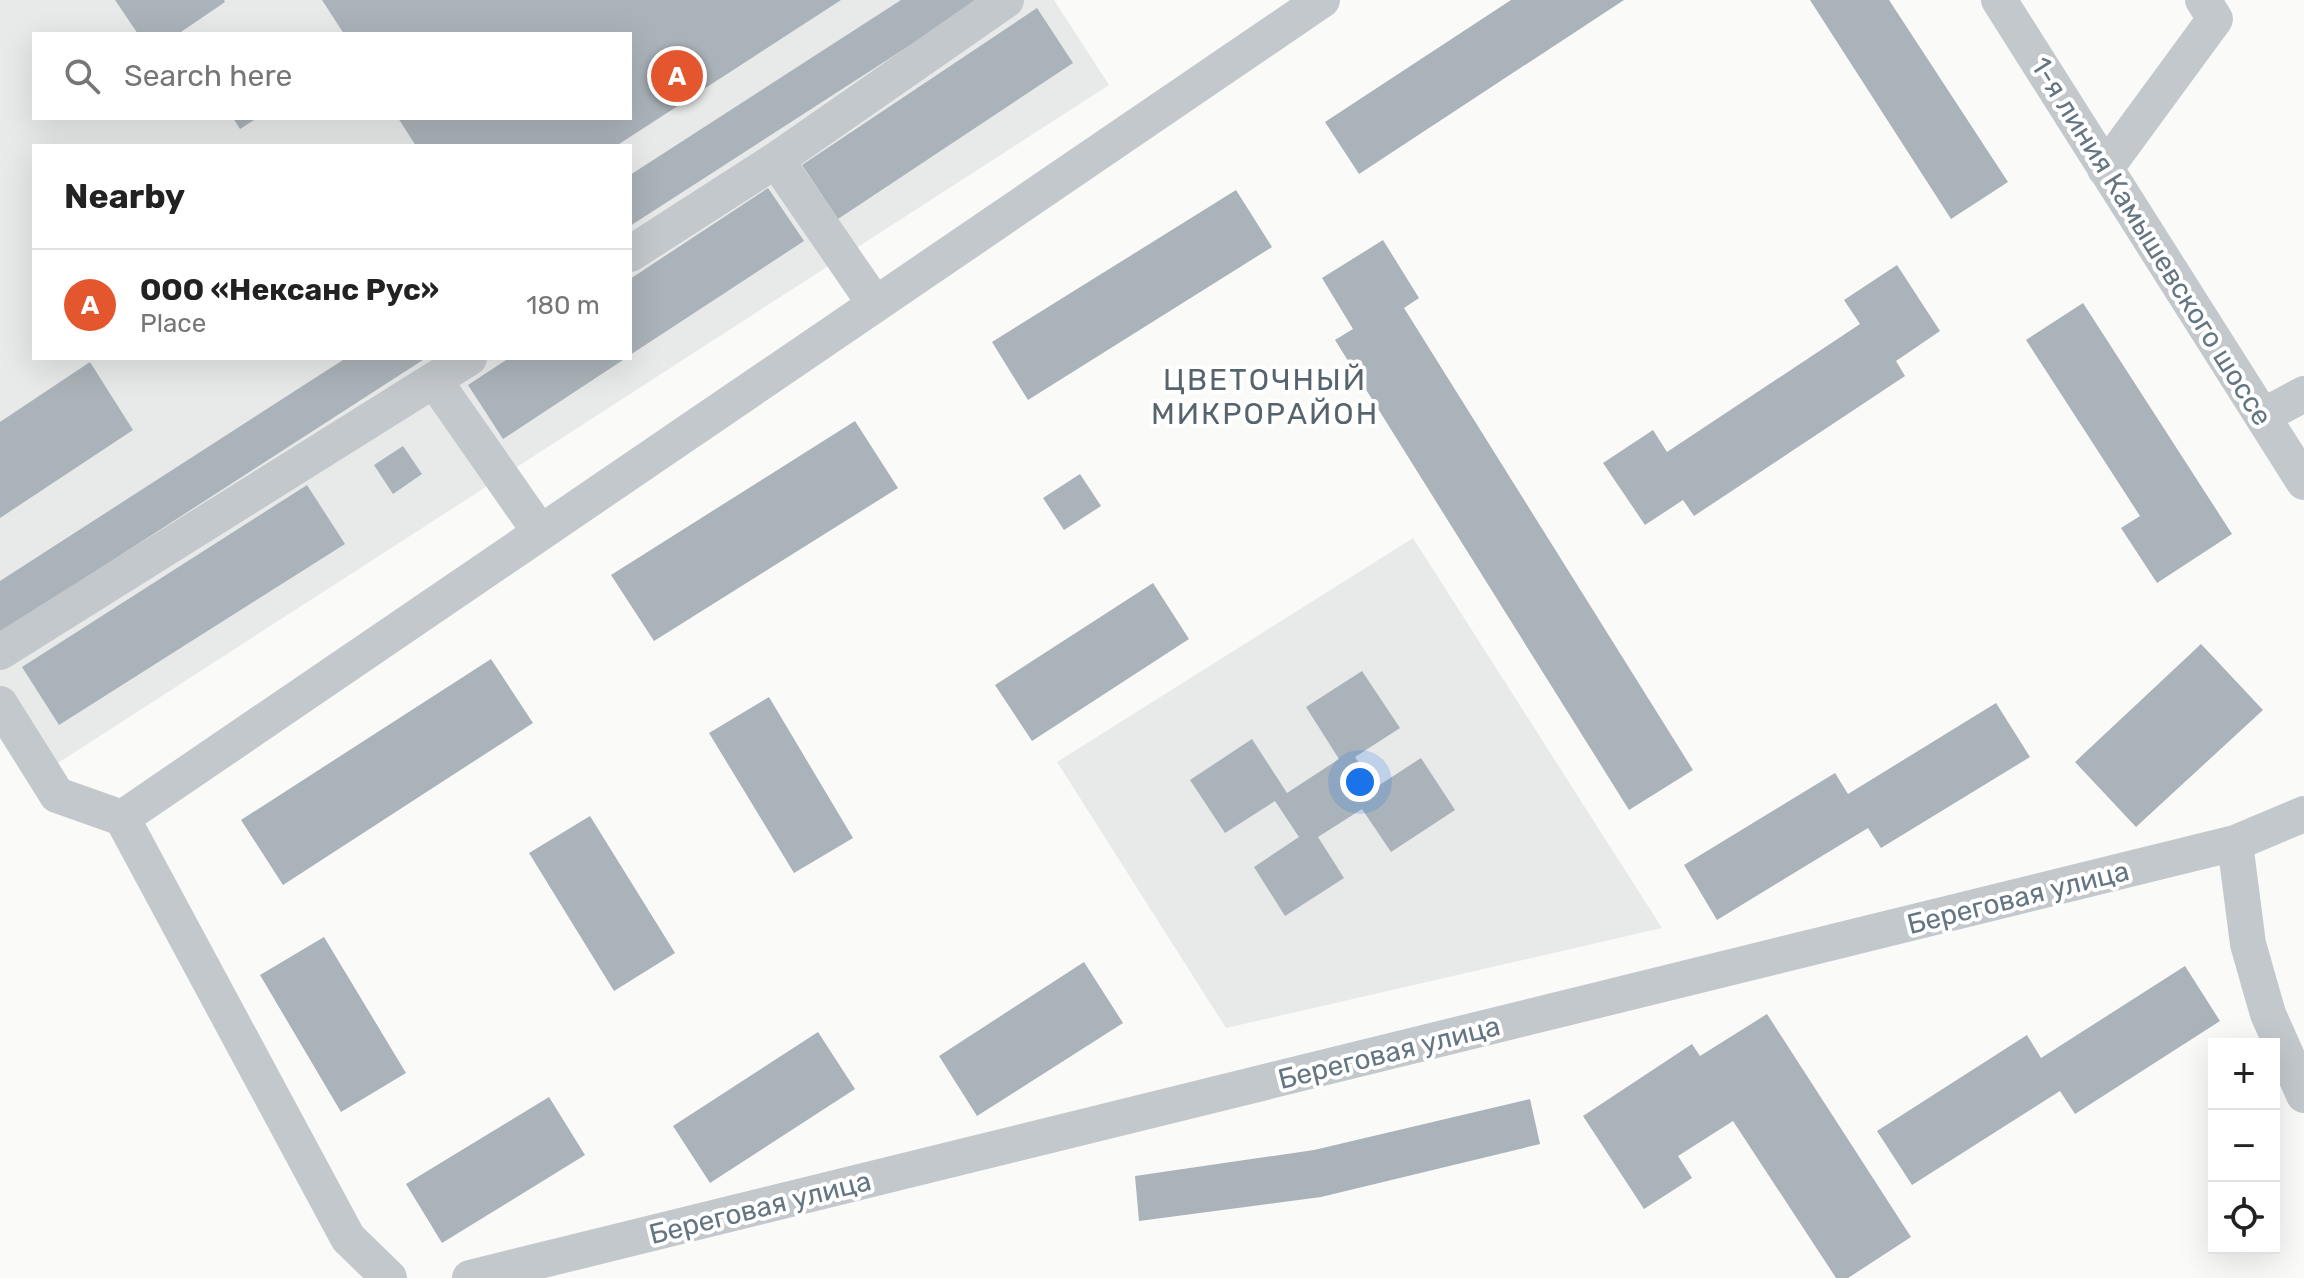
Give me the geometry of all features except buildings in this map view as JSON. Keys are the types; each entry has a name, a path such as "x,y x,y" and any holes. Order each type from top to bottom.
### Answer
{"street":[{"path":"632,253 776,160 1006,0"},
{"path":"122,818 1322,0"},
{"name":"1-я линия Камышевского шоссе","path":"1999,0 2304,482"},
{"path":"2105,169 2215,19 2203,0"},
{"path":"776,160 875,304"},
{"path":"0,652 466,360"},
{"path":"434,380 540,532"},
{"path":"2263,416 2304,394"},
{"path":"0,704 57,795 122,818 348,1238 389,1278"},
{"name":"Береговая улица","path":"470,1278 2235,843 2304,814"},
{"path":"2235,843 2248,944 2268,1014 2304,1095"}],"shaded area":[{"path":"0,0 1054,0 1109,85 44,772 0,704"},
{"path":"1413,538 1662,928 1226,1028 1057,762"}],"place":[{"name":"ООО «Нексанс Рус»","path":"677,76"}],"district":[{"name":"ЦВЕТОЧНЫЙ МИКРОРАЙОН","path":"1265,397"}]}
